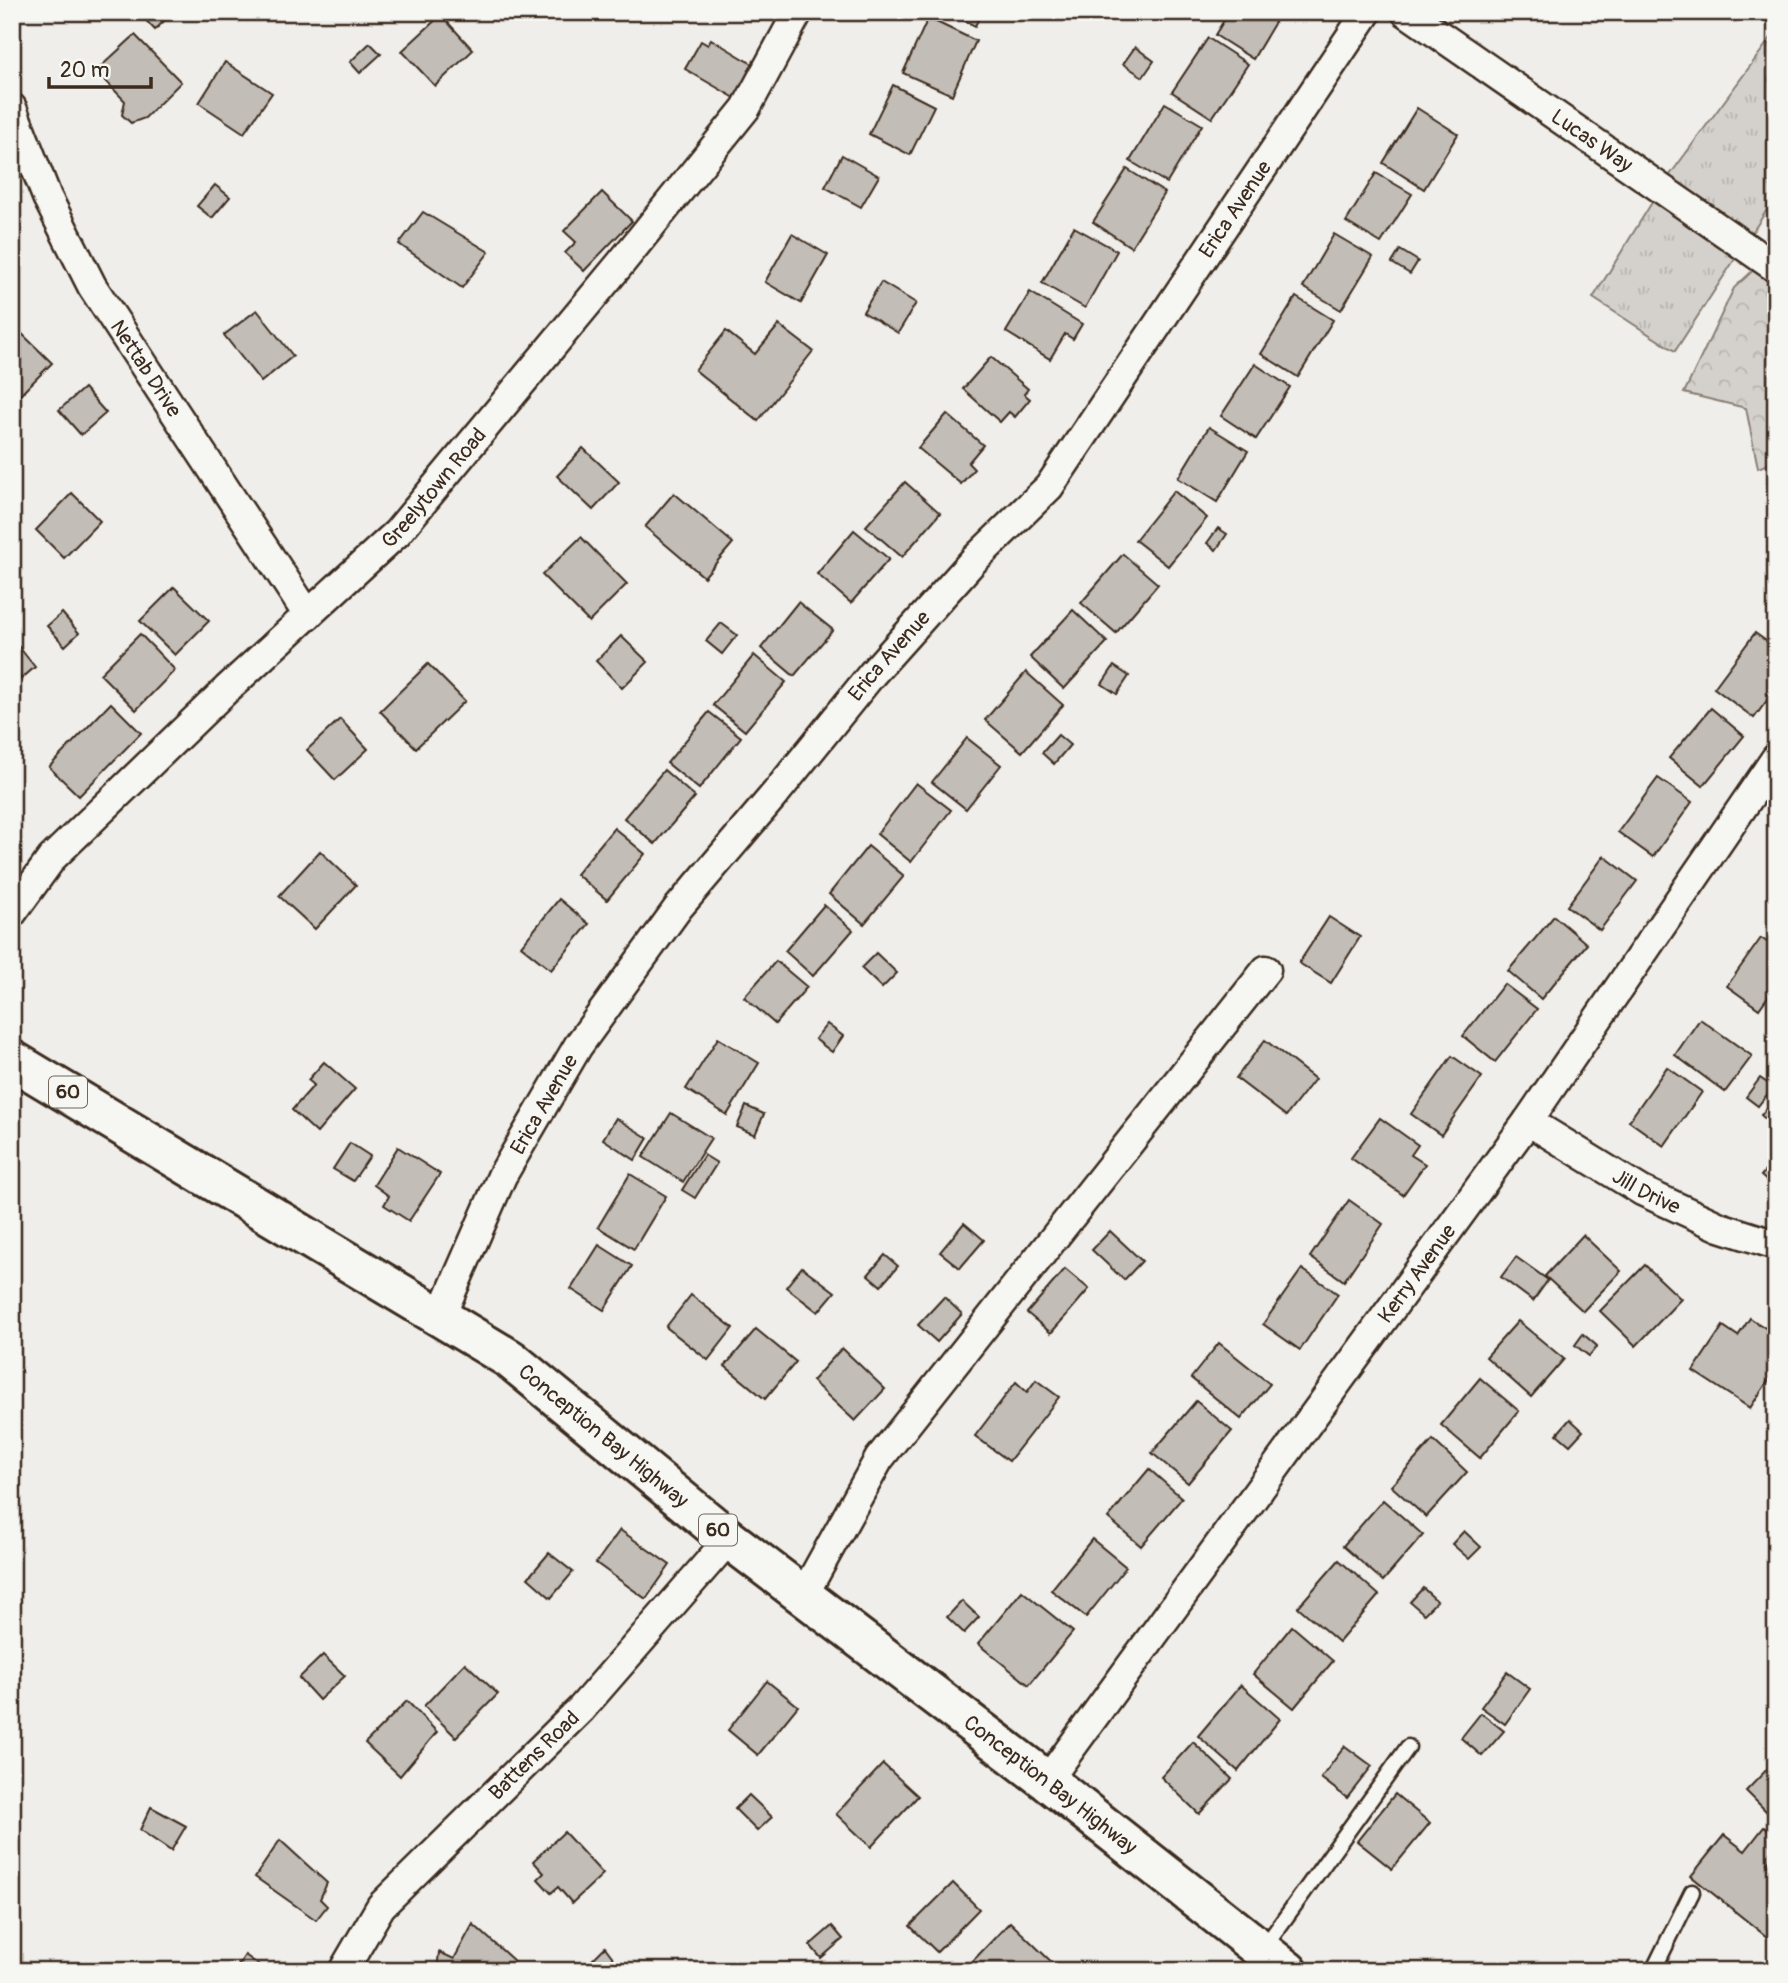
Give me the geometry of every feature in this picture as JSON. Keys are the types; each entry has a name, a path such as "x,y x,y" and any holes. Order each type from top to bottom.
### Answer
{"main road":[{"name":"Conception Bay Highway","path":"12,1059 510,1359 729,1539 1047,1781 1275,1960"}],"street":[{"name":"Greelytown Road","path":"12,913 52,858 227,689 397,533 746,108 798,12"},
{"name":"Erica Avenue","path":"440,1318 502,1177 578,1046 678,908 872,674 974,560 1049,487 1367,12"},
{"name":"Lucas Way","path":"1406,12 1776,268"},
{"name":"Nettab Drive","path":"12,108 47,197 92,286 309,615"},
{"name":"Kerry Avenue","path":"1047,1781 1528,1121 1776,758"},
{"path":"803,1596 879,1459 1266,971"},
{"name":"Jill Drive","path":"1528,1121 1642,1191 1720,1227 1776,1245"},
{"name":"Battens Road","path":"344,1971 382,1906 581,1709 729,1539"}],"lane":[{"path":"1275,1960 1408,1747"},
{"path":"1653,1971 1692,1892"}],"green space":[{"path":"1776,31 1776,196 1675,351 1593,298 1664,183"},
{"path":"1776,249 1776,461 1758,468 1746,408 1684,393 1734,288"}],"building":[{"path":"138,12 173,12 155,30"},
{"path":"947,12 982,12 975,26"},
{"path":"1229,12 1281,12 1253,59 1215,35"},
{"path":"441,15 473,50 435,86 402,51"},
{"path":"928,18 976,41 952,95 903,73"},
{"path":"135,35 181,82 145,118 131,123 122,115 125,101 96,71"},
{"path":"1208,38 1248,64 1212,118 1172,92"},
{"path":"711,39 759,68 740,101 685,69 701,41 708,45"},
{"path":"370,43 381,54 360,73 350,62"},
{"path":"1135,47 1154,61 1143,77 1123,64"},
{"path":"225,62 272,93 244,133 199,103"},
{"path":"893,85 934,106 910,155 869,134"},
{"path":"1165,103 1202,125 1167,183 1130,161"},
{"path":"1417,108 1458,134 1424,189 1383,163"},
{"path":"842,155 879,176 861,207 825,187"},
{"path":"1127,169 1165,193 1131,247 1093,222"},
{"path":"1376,173 1412,194 1381,243 1346,222"},
{"path":"215,185 230,197 212,218 197,206"},
{"path":"602,192 632,221 584,271 565,253 576,242 564,231"},
{"path":"423,212 489,252 462,288 399,244"},
{"path":"1074,227 1117,251 1085,308 1042,283"},
{"path":"792,234 828,255 801,303 765,282"},
{"path":"1334,234 1373,257 1341,310 1303,287"},
{"path":"1400,250 1418,261 1410,274 1392,263"},
{"path":"881,282 916,303 898,333 863,312"},
{"path":"1030,292 1082,324 1073,339 1065,334 1050,359 1006,332"},
{"path":"1296,297 1333,320 1298,377 1261,354"},
{"path":"257,310 293,356 261,382 224,335"},
{"path":"12,324 52,363 18,397 12,391"},
{"path":"779,325 813,351 758,421 695,370 726,331 755,354"},
{"path":"991,357 1028,389 1024,394 1030,399 1015,417 1009,412 1000,422 963,389"},
{"path":"1255,364 1290,387 1256,439 1221,416"},
{"path":"84,388 106,413 81,435 59,410"},
{"path":"947,414 983,445 968,463 974,469 961,484 918,448"},
{"path":"1209,427 1248,451 1217,502 1178,478"},
{"path":"583,448 619,482 593,510 557,476"},
{"path":"905,482 940,513 902,557 866,526"},
{"path":"1174,491 1207,518 1168,566 1135,540"},
{"path":"72,493 100,521 64,558 36,530"},
{"path":"674,493 733,543 704,577 645,527"},
{"path":"1218,528 1227,534 1216,550 1207,543"},
{"path":"854,530 889,559 851,603 817,574"},
{"path":"581,537 627,584 589,622 542,575"},
{"path":"1123,554 1158,584 1116,633 1081,603"},
{"path":"174,587 209,621 175,655 140,621"},
{"path":"798,602 833,630 794,676 761,648"},
{"path":"1073,610 1107,642 1064,689 1030,657"},
{"path":"62,613 79,633 65,646 47,626"},
{"path":"721,623 737,635 722,654 706,641"},
{"path":"1755,633 1776,648 1776,688 1754,718 1714,688"},
{"path":"140,634 175,670 136,710 100,674"},
{"path":"621,636 648,662 622,688 596,661"},
{"path":"19,647 35,667 21,679 12,668 12,653"},
{"path":"754,655 786,682 745,731 713,705"},
{"path":"428,664 465,701 416,748 380,711"},
{"path":"1114,666 1129,676 1117,694 1102,684"},
{"path":"1026,672 1063,705 1022,752 985,720"},
{"path":"111,703 141,733 79,796 49,767"},
{"path":"1711,708 1744,736 1703,786 1669,758"},
{"path":"709,712 741,737 699,789 667,763"},
{"path":"340,719 368,749 335,780 307,750"},
{"path":"1058,735 1070,745 1054,764 1042,753"},
{"path":"967,738 1001,765 966,809 932,782"},
{"path":"664,770 695,797 655,844 624,818"},
{"path":"1658,778 1692,802 1653,857 1618,832"},
{"path":"916,783 951,810 911,862 877,834"},
{"path":"614,828 645,854 607,900 576,874"},
{"path":"868,846 904,876 864,924 829,894"},
{"path":"320,851 356,885 315,929 279,896"},
{"path":"1604,856 1637,881 1600,930 1567,906"},
{"path":"559,899 589,924 551,970 521,946"},
{"path":"824,905 853,930 813,976 785,951"},
{"path":"1554,916 1587,944 1541,999 1508,971"},
{"path":"1329,917 1360,937 1331,983 1299,963"},
{"path":"1761,938 1776,948 1776,985 1759,1009 1727,986"},
{"path":"876,953 897,973 882,988 861,968"},
{"path":"776,961 807,987 775,1024 744,997"},
{"path":"1504,984 1537,1009 1495,1062 1463,1036"},
{"path":"1700,1019 1752,1056 1725,1092 1675,1055"},
{"path":"827,1024 843,1036 832,1052 815,1039"},
{"path":"718,1038 759,1063 727,1115 686,1089"},
{"path":"1265,1040 1315,1079 1286,1116 1236,1078"},
{"path":"1452,1056 1482,1077 1441,1135 1411,1114"},
{"path":"324,1062 355,1089 317,1133 292,1110 314,1085 308,1080"},
{"path":"1667,1067 1702,1092 1664,1146 1629,1121"},
{"path":"1760,1078 1773,1087 1758,1106 1746,1097"},
{"path":"1776,1101 1776,1129 1761,1115"},
{"path":"746,1106 764,1114 755,1135 737,1127"},
{"path":"671,1113 711,1138 683,1182 643,1157"},
{"path":"616,1118 648,1138 635,1160 603,1139"},
{"path":"1380,1118 1418,1145 1411,1155 1425,1164 1403,1195 1351,1158"},
{"path":"350,1143 370,1156 353,1181 333,1169"},
{"path":"398,1147 440,1174 409,1221 384,1205 389,1196 374,1185"},
{"path":"704,1155 717,1163 695,1198 682,1190"},
{"path":"1776,1158 1776,1189 1761,1176"},
{"path":"630,1174 666,1196 634,1249 598,1227"},
{"path":"1349,1200 1383,1224 1344,1281 1310,1257"},
{"path":"964,1223 984,1240 960,1268 940,1252"},
{"path":"1110,1231 1142,1261 1124,1280 1092,1250"},
{"path":"1583,1235 1621,1271 1583,1311 1545,1276"},
{"path":"599,1245 632,1266 604,1310 571,1289"},
{"path":"885,1255 898,1266 881,1286 868,1275"},
{"path":"1516,1257 1548,1280 1533,1301 1501,1277"},
{"path":"1645,1265 1681,1299 1636,1346 1600,1311"},
{"path":"802,1267 835,1292 818,1312 786,1287"},
{"path":"1065,1269 1089,1289 1051,1333 1027,1313"},
{"path":"1302,1269 1338,1294 1300,1350 1263,1324"},
{"path":"691,1295 733,1328 708,1360 666,1327"},
{"path":"944,1297 962,1314 937,1342 918,1325"},
{"path":"1750,1318 1776,1335 1776,1348 1770,1358 1776,1362 1776,1369 1750,1408 1693,1371 1723,1326 1738,1336"},
{"path":"1518,1321 1564,1359 1531,1397 1486,1357"},
{"path":"756,1329 796,1362 765,1399 725,1366"},
{"path":"1583,1334 1597,1346 1589,1356 1575,1345"},
{"path":"1219,1343 1270,1384 1241,1419 1191,1378"},
{"path":"842,1348 885,1389 855,1421 812,1381"},
{"path":"1480,1378 1519,1411 1480,1458 1441,1425"},
{"path":"1036,1380 1059,1397 1009,1461 975,1436 1016,1382 1027,1392"},
{"path":"1196,1401 1232,1431 1188,1483 1152,1453"},
{"path":"1570,1419 1583,1431 1570,1445 1557,1434"},
{"path":"1433,1440 1467,1472 1426,1517 1391,1486"},
{"path":"1149,1469 1182,1498 1141,1546 1108,1518"},
{"path":"1383,1500 1423,1535 1383,1581 1343,1546"},
{"path":"620,1530 670,1565 646,1599 596,1563"},
{"path":"1464,1531 1481,1547 1469,1559 1452,1544"},
{"path":"1092,1539 1126,1567 1086,1617 1051,1590"},
{"path":"549,1553 573,1572 551,1598 528,1578"},
{"path":"1339,1560 1379,1595 1339,1642 1298,1607"},
{"path":"1423,1588 1437,1601 1424,1614 1410,1602"},
{"path":"1022,1591 1073,1632 1029,1685 978,1644"},
{"path":"962,1601 979,1617 964,1633 947,1617"},
{"path":"1292,1626 1333,1661 1294,1708 1253,1674"},
{"path":"323,1655 345,1676 319,1700 299,1678"},
{"path":"465,1663 498,1694 456,1737 424,1706"},
{"path":"1507,1672 1530,1689 1505,1724 1481,1707"},
{"path":"767,1681 798,1706 758,1755 728,1730"},
{"path":"1241,1685 1280,1719 1238,1771 1198,1736"},
{"path":"407,1701 437,1732 400,1776 365,1743"},
{"path":"1481,1713 1504,1731 1482,1756 1461,1738"},
{"path":"1193,1742 1232,1779 1199,1814 1161,1777"},
{"path":"1345,1746 1372,1766 1347,1798 1321,1778"},
{"path":"1776,1760 1776,1817 1774,1819 1746,1791"},
{"path":"883,1764 918,1796 871,1847 836,1814"},
{"path":"1395,1794 1430,1823 1392,1869 1357,1841"},
{"path":"749,1795 772,1817 757,1831 735,1809"},
{"path":"151,1807 186,1826 171,1851 140,1830"},
{"path":"1764,1827 1776,1836 1776,1851 1767,1863 1776,1870 1776,1926 1767,1937 1691,1876 1724,1835 1745,1851"},
{"path":"564,1832 603,1874 572,1903 558,1887 551,1893 538,1879 544,1873 533,1861"},
{"path":"280,1840 327,1883 320,1899 327,1906 316,1920 255,1877"},
{"path":"953,1883 979,1909 937,1952 910,1926"},
{"path":"1010,1922 1061,1971 967,1971 965,1969"},
{"path":"473,1924 514,1961 509,1971 437,1971 439,1952 454,1959"},
{"path":"832,1926 843,1939 821,1958 810,1945"},
{"path":"605,1947 623,1971 588,1971 585,1967"},
{"path":"245,1955 267,1971 235,1971"}]}
